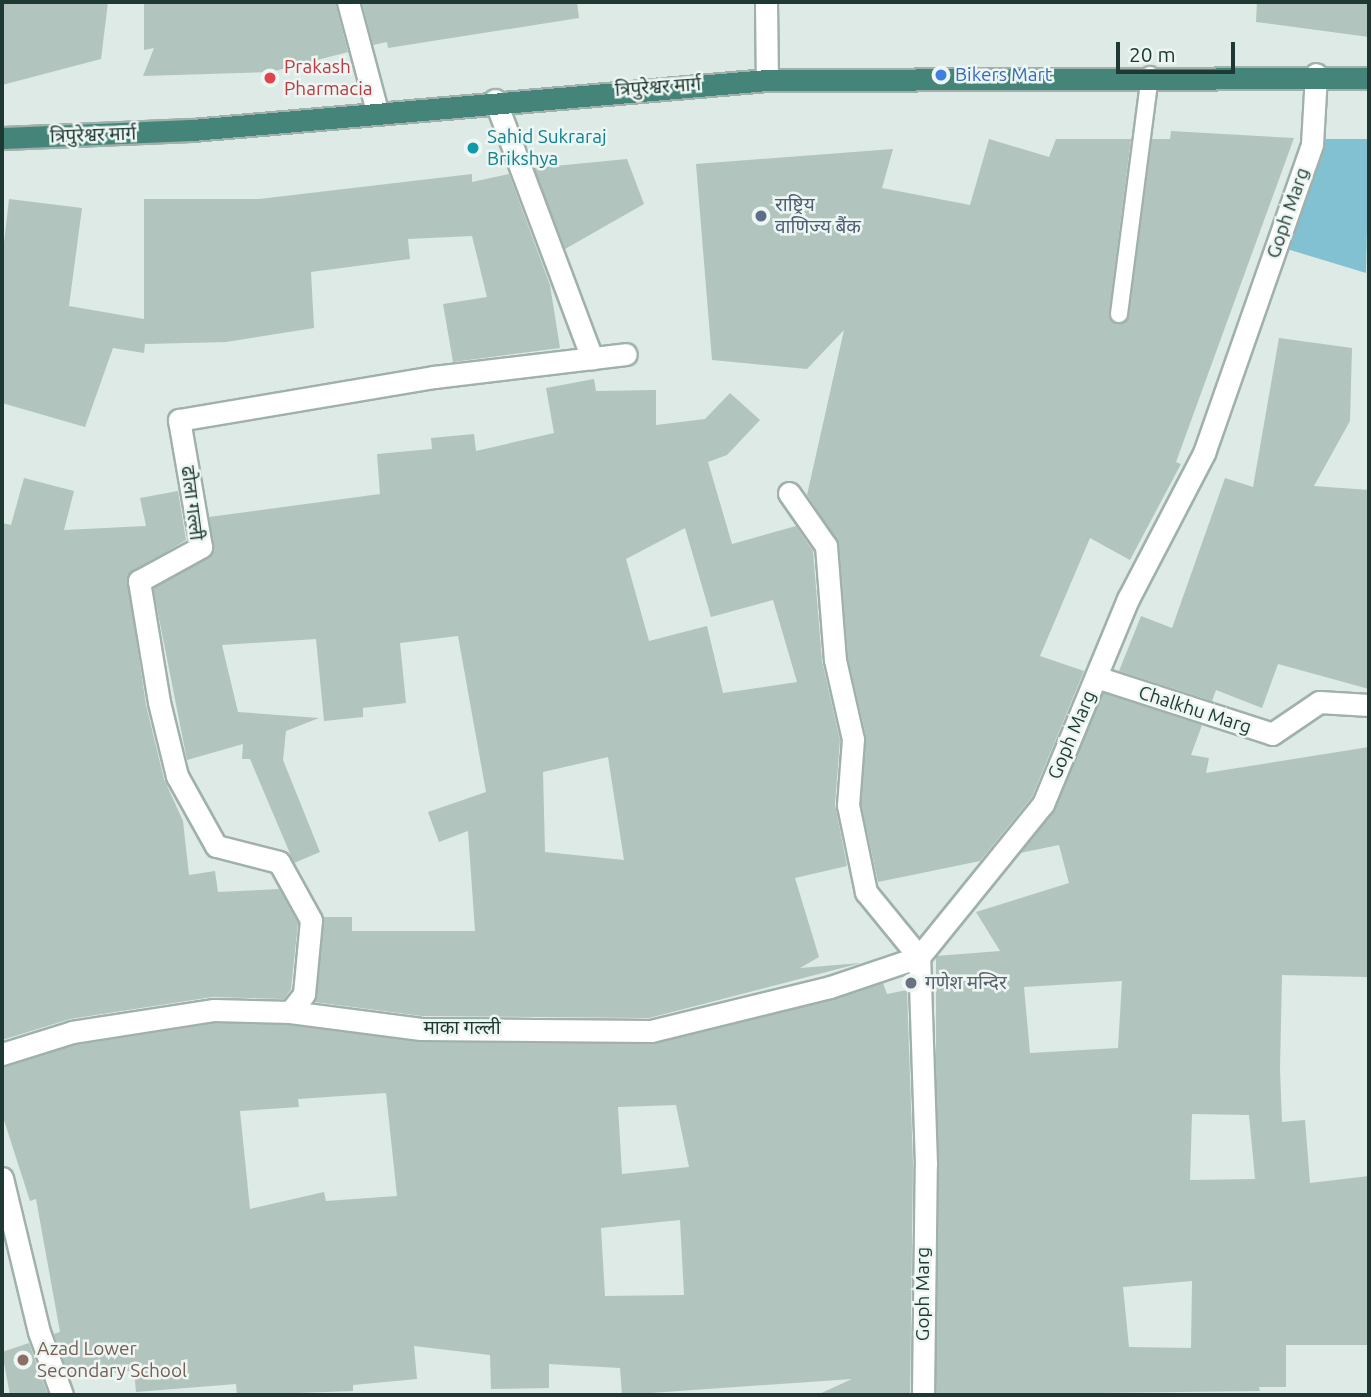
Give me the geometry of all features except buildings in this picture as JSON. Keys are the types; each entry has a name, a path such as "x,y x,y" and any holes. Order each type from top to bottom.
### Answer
{"highway":[{"name":"त्रिपुरेश्वर मार्ग","path":"2,138 192,130 495,100 767,80 1316,74 1369,78"}],"street":[{"path":"348,2 377,111"},
{"path":"766,2 767,80"},
{"name":"Goph Marg","path":"923,1395 926,1164 919,957 1043,804 1128,598 1204,453 1312,144 1316,74"},
{"path":"495,100 592,358"},
{"name":"ढोला गल्ली","path":"290,1012 304,994 311,920 279,862 216,846 177,776 159,702 139,581 201,547 180,420 434,377 626,354"},
{"path":"789,493 826,546 828,615 853,739 848,805 866,892 919,957"},
{"name":"Chalkhu Marg","path":"1096,677 1272,734 1319,702 1369,705"},
{"name":"माका गल्ली","path":"2,1054 72,1032 214,1010 290,1012 421,1028 651,1031 830,988 919,957"},
{"path":"2,1178 39,1332 62,1395"}],"lane":[{"path":"1119,314 1150,75"}],"water":[{"path":"1326,139 1369,139 1366,273 1287,249"}],"place":[{"name":"Bikers Mart","path":"941,75"},
{"name":"Prakash Pharmacia","path":"270,78"},
{"name":"Sahid Sukraraj Brikshya","path":"473,148"},
{"name":"राष्ट्रिय वाणिज्य बैंक","path":"761,216"},
{"name":"गणेश मन्दिर","path":"911,983"},
{"name":"Azad Lower Secondary School","path":"23,1360"}]}
